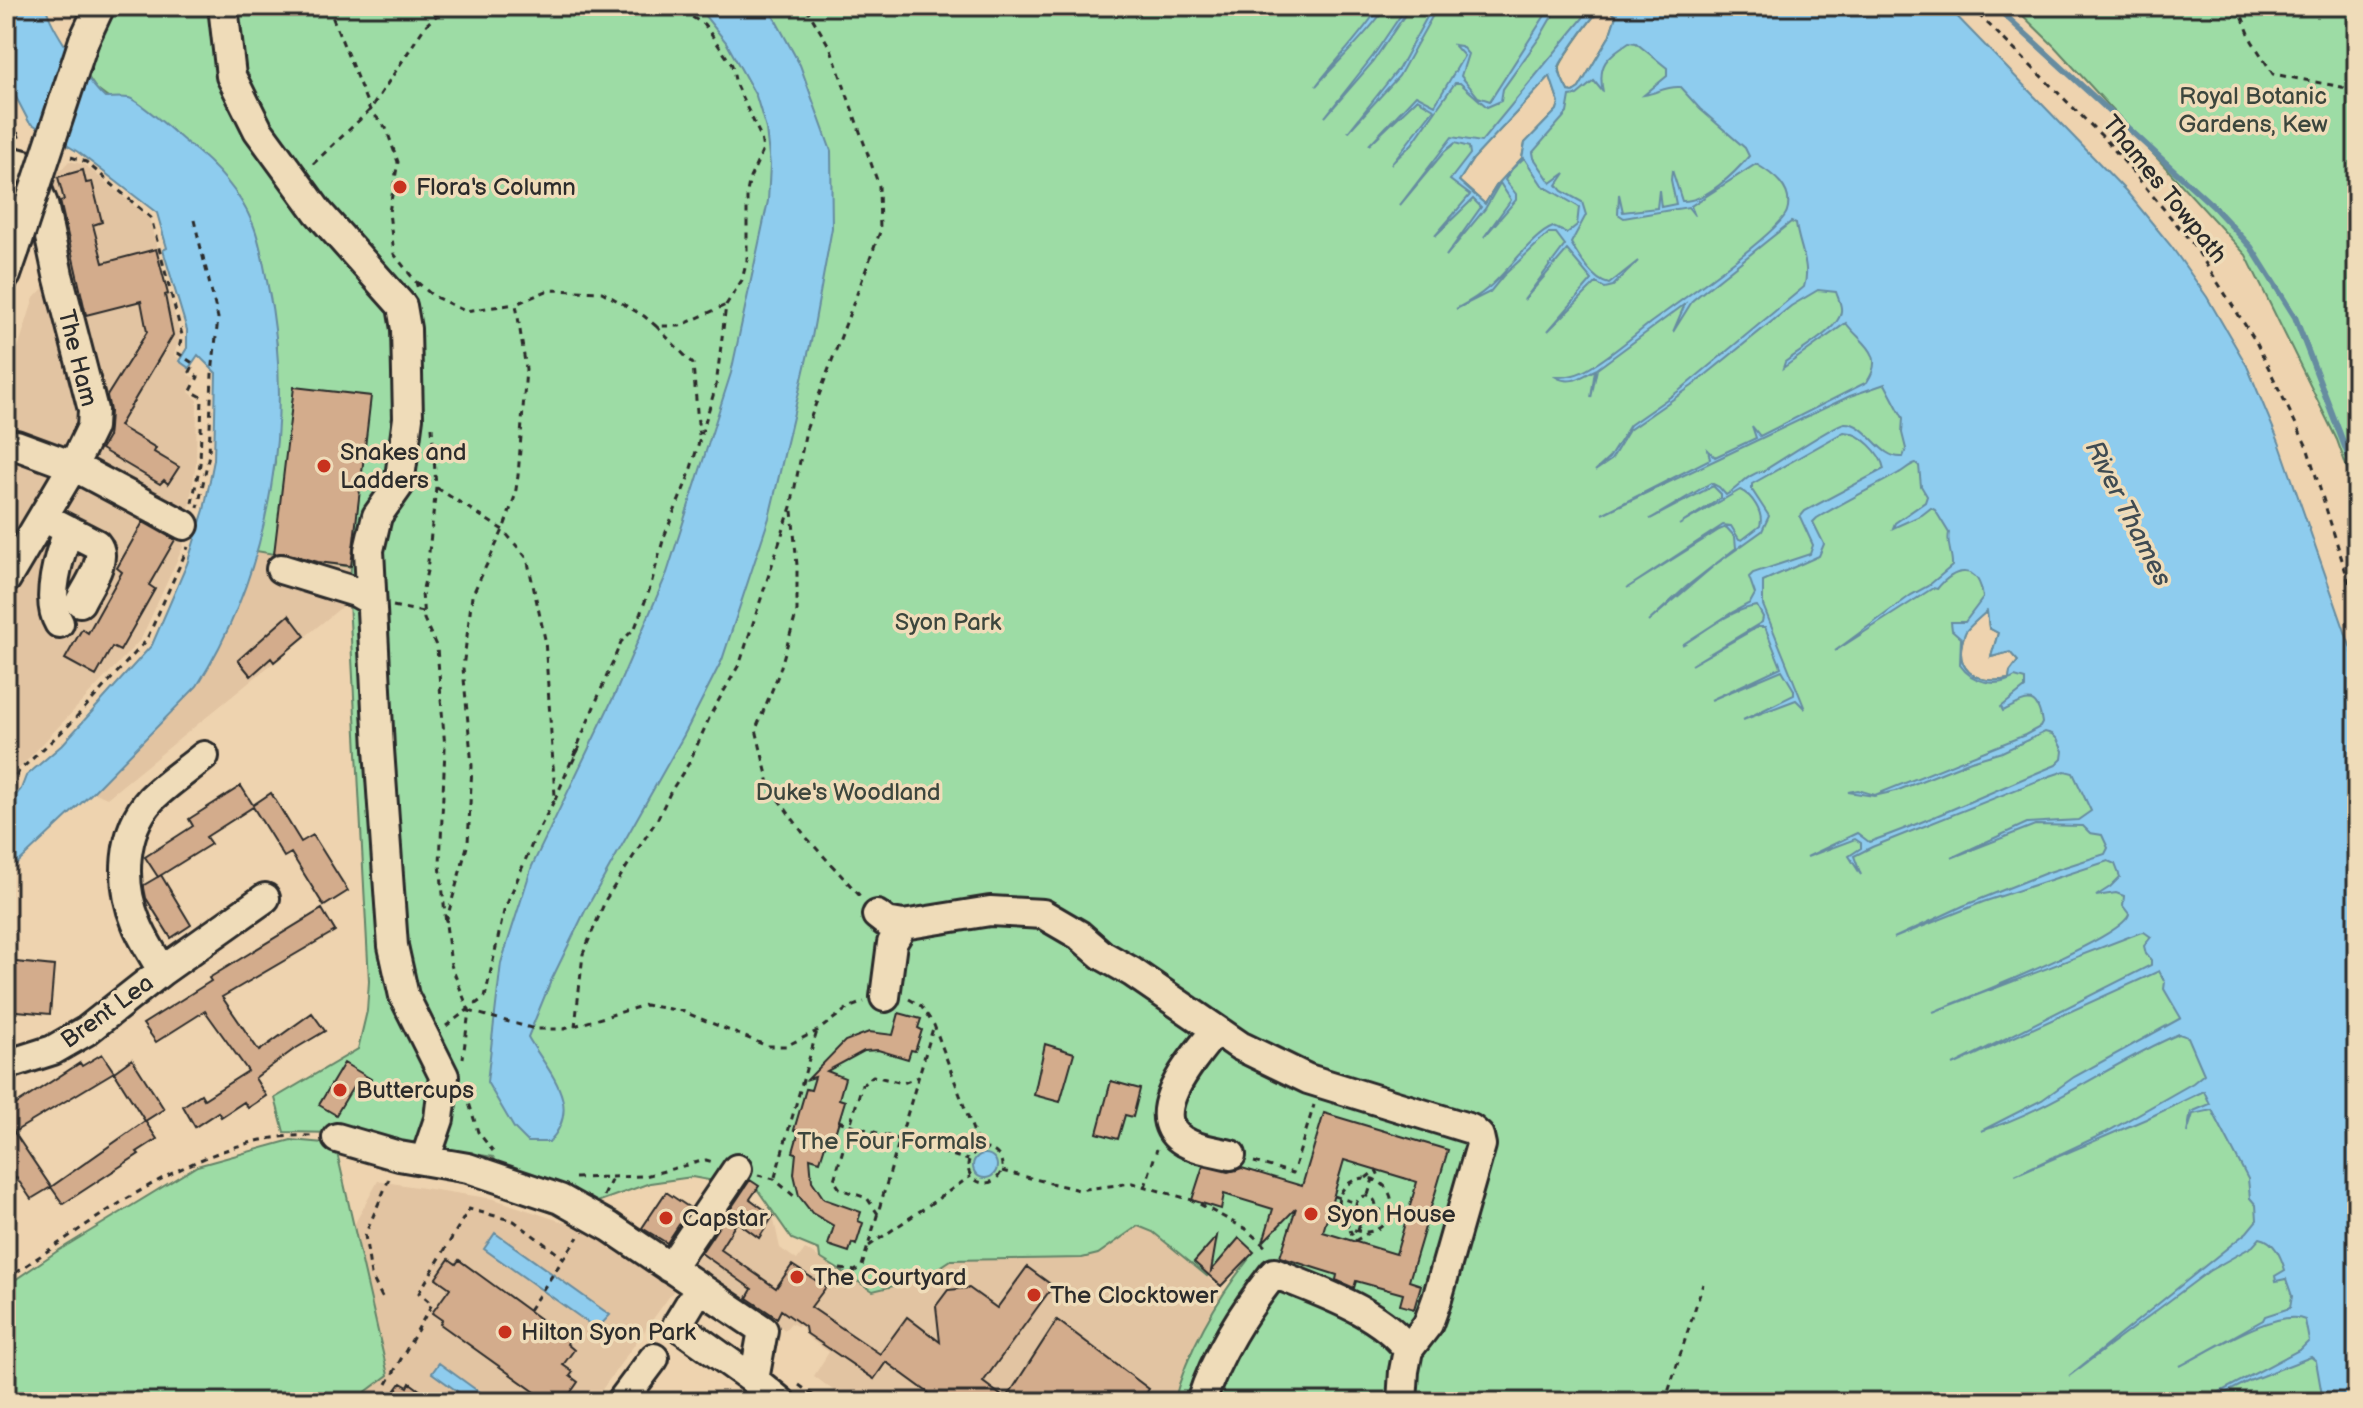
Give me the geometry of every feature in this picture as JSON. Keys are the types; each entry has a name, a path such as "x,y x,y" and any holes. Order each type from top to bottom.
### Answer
{"street":[{"path":"11,262 84,40 100,6"},
{"path":"223,6 231,76 258,130 293,179 402,306 406,329 408,418 399,485 377,516 369,550 370,600 393,946 404,996 444,1076 439,1119 405,1164"},
{"name":"The Ham","path":"6,579 73,466 92,427 93,410 43,204 18,154"},
{"path":"16,445 73,466 190,524"},
{"path":"43,517 101,549 101,558 80,602"},
{"path":"59,623 53,613 56,568 69,530"},
{"path":"281,569 356,592 370,600"},
{"name":"Brent Lea","path":"162,971 135,921 126,883 127,850 136,823 151,800 204,756"},
{"name":"Brent Lea","path":"6,1065 53,1050 86,1031 162,971 265,898"},
{"path":"885,997 892,943 890,920 990,911 1043,914 1079,935 1102,955 1132,972 1215,1031 1308,1079 1471,1129 1479,1136 1481,1145 1437,1299 1428,1324 1408,1350 1402,1402"},
{"path":"1215,1031 1173,1091 1166,1118 1169,1129 1188,1144 1231,1155"},
{"path":"337,1138 405,1164 468,1168 592,1210 610,1227 763,1330 754,1380"},
{"path":"670,1268 737,1169"},
{"path":"1201,1402 1226,1342 1274,1273 1363,1313 1400,1339 1408,1350"},
{"path":"700,1287 677,1325 754,1380 788,1392"},
{"path":"621,1402 654,1358"}],"path":[{"path":"328,6 370,110 386,128 398,162 389,212 394,254 416,282 433,296 465,311 516,304 549,290 602,292 644,316 693,364 699,438"},
{"path":"293,179 326,155 370,110 426,25 447,6"},
{"path":"555,800 621,642 635,628 664,537 688,478 716,386 726,305 742,280 747,260 747,192 763,150 761,137 736,85 732,65 704,24 685,13 656,6"},
{"path":"575,1027 583,954 606,899 658,818 740,663 791,507 806,430 880,232 879,186 831,49 805,6"},
{"name":"Thames Towpath","path":"1970,6 2106,140 2183,232 2256,342 2307,447 2357,608"},
{"path":"2238,6 2252,41 2273,74 2342,87 2357,102"},
{"path":"6,98 18,154"},
{"path":"66,155 86,162 151,218 182,335 178,353 194,364 190,372 198,377 191,391 202,397 200,464 190,524"},
{"path":"6,798 19,771 69,725 146,641 190,524 209,454 218,318 194,220"},
{"path":"416,282 419,292"},
{"path":"446,924 468,843 472,766 463,668 472,596 503,530 515,496 526,369 516,304"},
{"path":"656,326 680,326 726,305"},
{"path":"431,421 436,487 422,593 424,619 437,648 445,748 440,864 446,924 451,965 469,1011 463,1063"},
{"path":"436,487 503,530 527,558 545,639 555,800"},
{"path":"791,507 797,565 797,611 779,673 756,729 770,788 806,837 890,920"},
{"path":"426,1038 485,997 493,951 507,903 580,746 555,800"},
{"path":"469,1011 535,1029 575,1027 645,1005 682,1011 767,1046 786,1046 817,1031 848,1008 902,995 921,1006 934,1025 980,1149"},
{"path":"840,1269 855,1271 862,1266 934,1025"},
{"path":"774,1179 817,1031"},
{"path":"878,1214 867,1198 840,1189 834,1180 862,1085 866,1080 878,1077 903,1083 920,1077"},
{"path":"465,1090 478,1132 495,1153"},
{"path":"1231,1155 1293,1173 1315,1103"},
{"path":"1145,1187 1166,1118"},
{"path":"838,1121 968,1160"},
{"path":"6,1279 92,1221 180,1168 270,1139 306,1136"},
{"path":"990,1148 1002,1162 1002,1171 989,1183 977,1181 971,1176 968,1160 980,1149 990,1148"},
{"path":"570,1178 645,1176 706,1160 774,1179 794,1196"},
{"path":"382,1297 371,1275 365,1235 405,1164"},
{"path":"1376,1170 1382,1183 1392,1199 1391,1213 1384,1225 1355,1241 1339,1211 1339,1198 1348,1184 1366,1178 1376,1170"},
{"path":"1002,1171 1079,1190 1132,1183 1192,1200 1246,1229 1268,1247 1274,1273"},
{"path":"869,1246 971,1176"},
{"path":"529,1310 581,1232 577,1227 612,1178"},
{"path":"1366,1178 1382,1183"},
{"path":"1368,1196 1373,1179"},
{"path":"1334,1196 1356,1203"},
{"path":"1368,1196 1356,1203 1357,1210 1362,1215 1370,1215 1376,1209"},
{"path":"1368,1196 1374,1201 1376,1209"},
{"path":"387,1384 432,1304 419,1293 469,1209 514,1221 565,1259"},
{"path":"1376,1209 1391,1213"},
{"path":"1358,1230 1362,1215"},
{"path":"1349,1226 1369,1232"},
{"path":"1665,1402 1703,1284"},
{"path":"788,1392 822,1402"}],"shaded area":[{"path":"69,161 85,165 149,218 180,335 174,355 190,365 188,375 195,378 189,392 197,399 196,463 183,547 141,639 16,772 6,794 6,599 105,431 47,203 59,172"},
{"path":"46,285 79,409 77,430 6,556 6,385 34,298"},
{"path":"256,551 351,566 349,601 107,798 93,792 197,686 231,621"},
{"path":"378,1181 494,1199 590,1231 674,1290 593,1402 351,1402 387,1375 354,1225"},
{"path":"737,1196 746,1196 773,1216 780,1248 797,1260 805,1249 873,1291 922,1279 951,1260 1082,1258 1098,1254 1138,1226 1153,1232 1224,1291 1195,1346 1174,1402 849,1402 814,1376 829,1352 807,1337 805,1325 791,1323 785,1330 691,1262"}],"green space":[{"name":"Syon Park","path":"101,6 1688,6 1788,111 2357,1402 1174,1402 1186,1365 1204,1327 1248,1260 1233,1245 1207,1276 1153,1232 1138,1226 1098,1254 1082,1258 951,1260 922,1279 873,1291 820,1258 819,1250 792,1239 757,1189 692,1177 650,1183 589,1205 500,1167 493,1157 336,1133 284,1132 275,1098 358,1049 367,1011 369,981 349,601 351,567 256,551 275,463 277,345 248,214 236,193 96,89 81,66","holes":["1607,9 1616,16 1609,37 1579,88 1568,91 1560,67 1597,13","1550,76 1559,103 1557,110 1525,143 1522,158 1496,186 1485,204 1459,181 1473,159","1987,611 1989,628 1998,633 1991,657 2010,652 2018,661 2009,679 1986,680 1969,672 1964,665 1962,646 1971,625"]},
{"name":"Royal Botanic Gardens, Kew","path":"2013,6 2357,6 2357,496 2337,440 2246,255 2054,46"},
{"path":"291,1140 335,1144 388,1375 352,1402 6,1402 6,1286 197,1166"}],"water":[{"path":"6,6 46,6 71,54 105,98 129,98 141,105 207,160 232,188 246,210 259,243 275,332 279,384 271,490 259,542 243,592 222,641 197,686 93,792 6,874 6,807 21,789 26,776 62,745 152,645 187,564 204,510 214,460 216,373 198,355 189,368 179,361 187,348 187,330 163,250 167,248 157,213 78,152 29,122 6,78"},
{"path":"697,6 768,6 800,65 831,151 832,228 812,337 769,518 722,660 684,735 585,911 528,1037 559,1089 563,1115 559,1128 549,1142 528,1142 514,1128 487,1082 501,963 532,866 615,694 667,573 731,373 768,201 770,165 766,129 756,96 726,42"},
{"path":"1380,6 1387,6 1316,86 1365,27"},
{"path":"1407,6 1411,6 1372,63 1325,117 1373,56"},
{"path":"1433,6 1438,6 1399,76 1348,132 1399,68"},
{"path":"1551,6 1558,6 1503,89 1501,101 1487,107 1460,83 1455,83 1412,144 1391,164 1434,109 1417,99 1369,145 1416,95 1435,105 1464,56 1454,45 1461,46 1468,54 1461,76 1478,97 1490,101"},
{"name":"River Thames","path":"1589,6 1947,6 2126,191 2207,297 2247,366 2279,442 2357,666 2357,1402 2319,1402 2322,1395 2316,1361 2311,1357 2249,1381 2208,1402 2201,1402 2301,1349 2309,1341 2305,1320 2277,1320 2242,1333 2180,1366 2263,1320 2265,1316 2290,1308 2292,1296 2286,1279 2276,1281 2275,1276 2285,1270 2282,1260 2273,1246 2260,1238 2253,1246 2209,1271 2069,1376 2247,1232 2257,1220 2248,1179 2212,1110 2193,1114 2187,1133 2191,1112 2210,1104 2204,1091 2015,1175 2105,1133 2204,1074 2188,1037 2179,1034 2032,1111 1981,1131 2042,1100 2074,1077 2181,1018 2164,989 2165,982 2159,971 1953,1065 2151,965 2144,946 2151,937 2144,932 2139,933 1933,1012 2073,952 2120,925 2129,914 2123,906 2124,896 2116,893 2096,896 2120,877 2115,864 2108,861 1983,902 1894,938 1963,906 2046,873 2105,854 2108,848 2102,835 2090,833 2083,826 2035,825 1951,858 2027,823 2078,820 2091,811 2073,773 2065,771 2050,776 1872,847 1854,856 1861,875 1849,856 1861,848 1861,843 1855,839 1807,857 1857,833 1869,842 1940,815 2056,765 2062,759 2063,751 2057,739 2045,732 2002,752 1896,791 1874,796 1848,792 1858,790 1875,795 2025,735 2042,723 2037,705 2028,700 2003,711 2001,707 2025,688 2025,680 2015,677 2008,680 2000,682 1985,682 1971,676 1960,665 1961,638 1952,630 1951,622 1965,622 1983,598 1977,579 1971,574 1965,572 1951,576 1937,589 1933,588 1835,651 1952,566 1949,533 1935,510 1931,508 1893,528 1895,523 1925,502 1927,496 1921,486 1919,466 1916,463 1911,465 1817,518 1813,522 1824,544 1819,556 1763,581 1763,605 1805,709 1796,700 1743,720 1794,695 1782,670 1711,700 1781,667 1765,627 1758,627 1691,665 1762,622 1763,617 1757,606 1728,616 1682,645 1731,613 1750,603 1755,594 1749,577 1753,573 1810,554 1813,545 1800,517 1805,511 1884,469 1879,457 1863,440 1844,432 1752,484 1752,490 1769,516 1762,531 1716,564 1648,622 1686,587 1736,548 1735,537 1726,527 1719,530 1627,588 1723,525 1731,526 1742,540 1760,526 1756,505 1740,490 1679,525 1721,498 1713,486 1650,519 1711,483 1726,495 1752,475 1845,423 1861,429 1887,453 1903,457 1906,449 1902,433 1903,418 1885,384 1850,396 1602,514 1710,459 1708,450 1715,457 1756,438 1752,426 1760,436 1867,382 1874,363 1873,355 1846,323 1783,368 1785,362 1827,332 1839,318 1841,306 1836,292 1818,290 1791,306 1692,386 1629,430 1611,460 1595,471 1609,458 1630,425 1680,390 1804,287 1805,263 1796,224 1791,222 1693,300 1673,332 1685,304 1597,369 1591,398 1595,370 1567,381 1556,377 1587,370 1766,235 1787,211 1785,189 1769,172 1756,164 1691,206 1695,216 1688,207 1624,218 1618,214 1619,194 1623,212 1657,208 1659,190 1661,207 1676,204 1672,170 1682,201 1691,200 1710,192 1749,156 1745,148 1680,87 1644,95 1667,76 1667,68 1636,43 1629,42 1606,62 1601,74 1603,92 1594,81 1577,95 1570,96 1567,113 1533,152 1551,183 1565,173 1557,185 1582,202 1586,215 1571,243 1592,273 1609,284 1638,261 1613,286 1605,288 1596,283 1548,331 1592,280 1567,250 1524,300 1565,245 1556,233 1549,233 1490,292 1456,309 1488,288 1545,231 1553,227 1567,233 1577,225 1579,207 1542,185 1524,158 1505,180 1516,194 1516,200 1484,237 1511,200 1500,183 1485,209 1446,256 1481,207 1473,199 1435,236 1470,195 1450,180 1470,154 1469,147 1455,143 1400,205 1452,137 1481,142 1583,18","holes":["1607,9 1616,16 1609,37 1579,88 1568,91 1559,67 1592,19 1600,10","1550,76 1559,103 1557,110 1525,143 1522,158 1496,186 1485,204 1459,181 1473,159","1987,611 1989,628 1998,633 1991,657 2010,652 2018,661 2009,679 1986,680 1969,672 1964,665 1962,646 1971,625"]},
{"path":"985,1154 994,1157 997,1166 994,1175 985,1178 976,1175 973,1166 976,1157"},
{"path":"495,1233 610,1315 597,1329 484,1249"},
{"path":"439,1363 493,1402 472,1402 432,1373"}],"building":[{"path":"83,170 86,183 92,182 102,222 93,225 103,263 156,249 168,294 165,295 173,335 119,426 156,448 154,452 179,467 168,484 164,480 160,484 101,449 108,437 110,411 107,396 147,332 141,301 86,315 60,201 64,200 58,177"},
{"name":"Snakes and Ladders","path":"294,387 371,396 351,566 318,562 286,553 274,554"},
{"path":"143,522 175,540 149,585 155,589 120,651 112,647 96,676 65,659 82,629 88,633 122,572 117,568"},
{"path":"289,615 305,636 274,662 271,658 251,676 238,660"},
{"path":"241,786 253,805 271,793 301,842 313,835 348,891 324,906 291,853 284,857 253,807 206,837 211,844 158,877 145,857 193,826 189,819"},
{"path":"161,875 191,925 171,938 146,898 144,888"},
{"path":"322,909 335,931 222,997 259,1051 312,1013 325,1031 255,1078 266,1096 248,1108 244,1102 221,1117 218,1112 195,1127 183,1106 201,1094 204,1099 248,1071 205,1011 156,1042 143,1024 211,981 209,978"},
{"path":"6,961 54,966 50,1014 6,1010"},
{"path":"899,1013 921,1019 918,1028 922,1030 915,1051 911,1050 908,1059 878,1050 864,1051 827,1071 845,1078 839,1099 845,1101 833,1140 827,1139 820,1161 810,1158 812,1181 824,1199 861,1212 858,1221 863,1223 856,1245 852,1243 849,1252 828,1245 834,1226 812,1213 799,1196 794,1174 796,1153 793,1152 799,1131 794,1130 806,1089 811,1090 815,1077 808,1079 845,1041 869,1032 893,1035"},
{"path":"1045,1044 1074,1053 1060,1102 1034,1095"},
{"path":"102,1054 114,1072 14,1132 51,1187 31,1199 16,1177 6,1183 6,1111 80,1063 82,1066"},
{"path":"132,1059 164,1109 145,1121 114,1072"},
{"name":"Buttercups","path":"344,1063 371,1079 363,1093 353,1087 336,1115 319,1105"},
{"path":"1111,1081 1140,1089 1133,1117 1125,1115 1118,1139 1097,1133"},
{"name":"Syon House","path":"1324,1113 1448,1150 1409,1281 1421,1285 1414,1309 1400,1305 1403,1294 1356,1281 1354,1288 1336,1280 1337,1275 1280,1257 1296,1208 1263,1242 1273,1209 1224,1194 1221,1209 1192,1200 1203,1166 1228,1172 1242,1168 1302,1186","holes":["1344,1160 1417,1182 1396,1254 1323,1232"]},
{"path":"145,1121 157,1139 63,1204 51,1187"},
{"path":"750,1180 759,1186 750,1199 773,1216 759,1238 737,1222 720,1249 776,1288 792,1265 826,1287 811,1307 880,1354 907,1317 940,1342 936,1306 948,1290 969,1288 997,1308 1027,1267 1053,1286 983,1382 1006,1399 1057,1320 1149,1389 1140,1402 941,1402 886,1362 874,1379 806,1333 805,1327 781,1310 777,1318 747,1298 752,1289 701,1253"},
{"name":"Capstar","path":"666,1192 690,1208 667,1243 642,1228"},
{"path":"1217,1236 1211,1271 1239,1238 1254,1252 1221,1286 1194,1262"},
{"name":"Hilton Syon Park","path":"449,1259 456,1264 459,1260 569,1340 567,1344 574,1350 563,1365 573,1372 570,1376 578,1382 564,1402 549,1402 440,1324 442,1320 432,1313 450,1288 436,1278"},
{"path":"401,1383 408,1387 410,1383 436,1402 387,1402"}],"waterway":[{"path":"1995,6 2214,207 2251,247 2295,317 2357,478"}],"place":[{"name":"Flora's Column","path":"400,187"},
{"name":"Snakes and Ladders","path":"324,466"},
{"name":"Buttercups","path":"340,1090"},
{"name":"Syon House","path":"1311,1214"},
{"name":"Capstar","path":"666,1218"},
{"name":"The Courtyard","path":"797,1277"},
{"name":"The Clocktower","path":"1034,1295"},
{"name":"Hilton Syon Park","path":"505,1332"}],"park label":[{"name":"Duke's Woodland","path":"848,792"},
{"name":"The Four Formals","path":"892,1141"}]}
